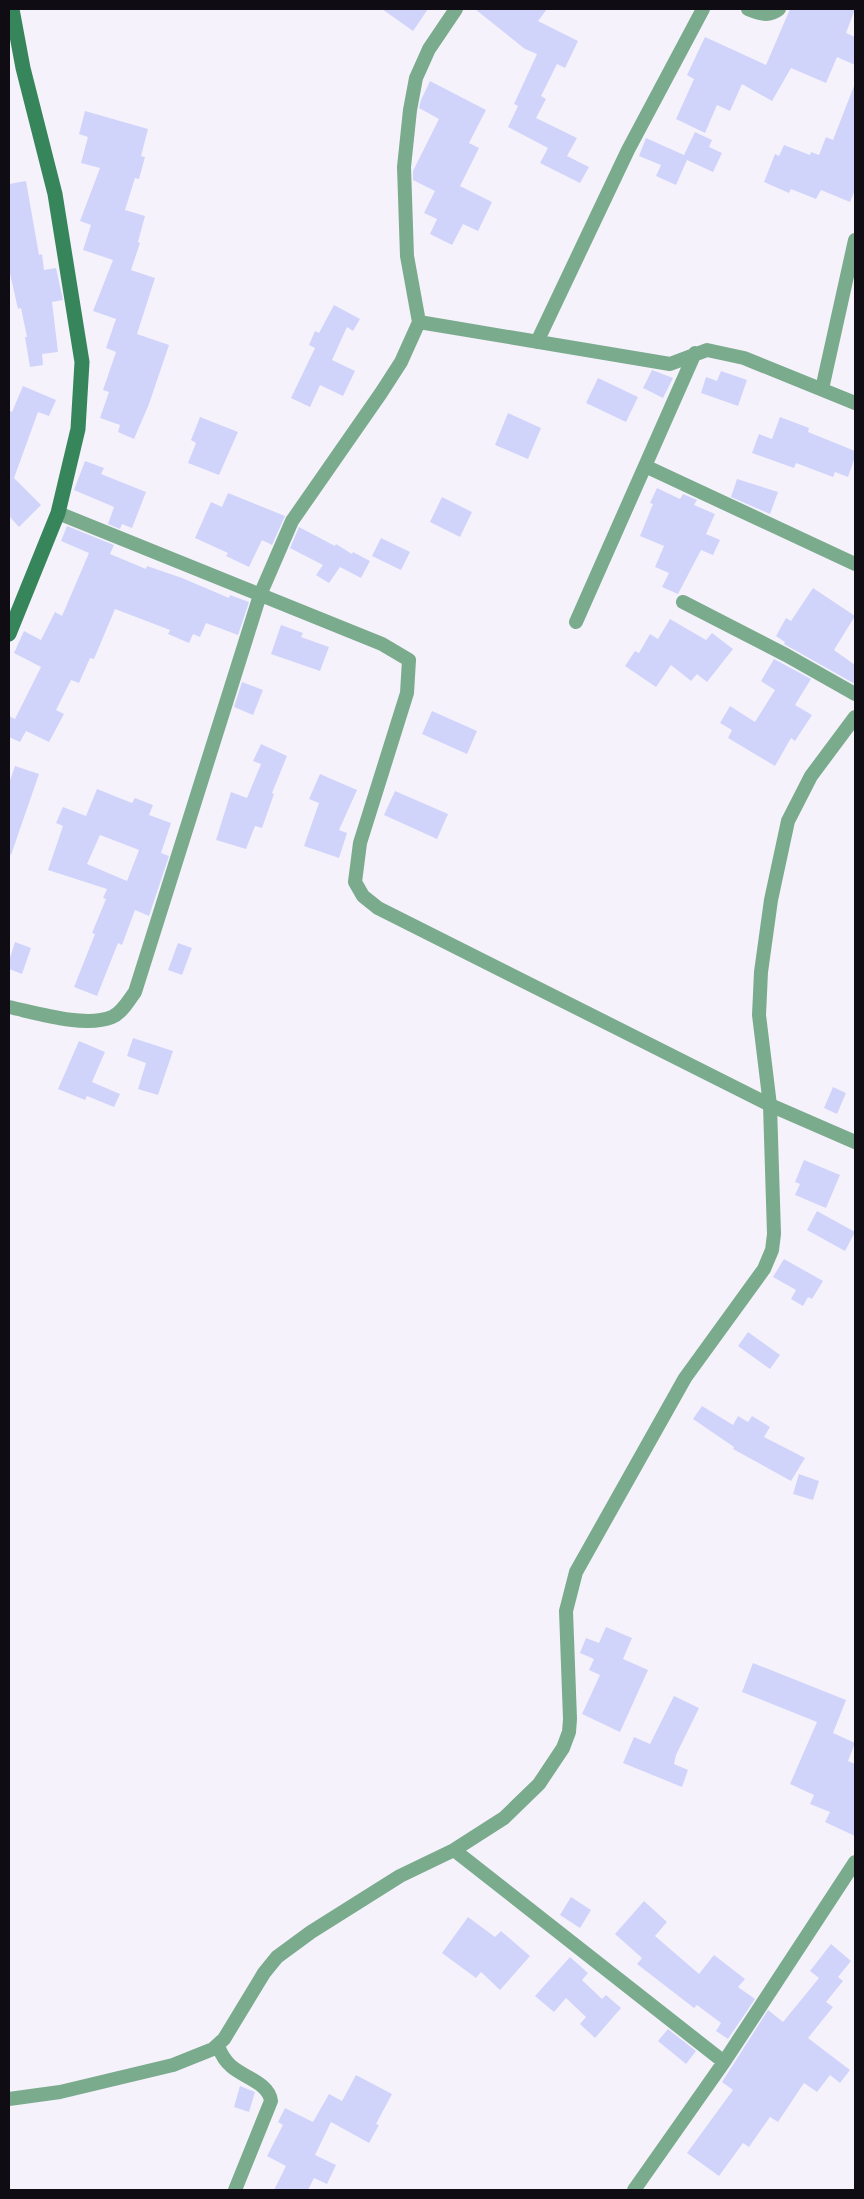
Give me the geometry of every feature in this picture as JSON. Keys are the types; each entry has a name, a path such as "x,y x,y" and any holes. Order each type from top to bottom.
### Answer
{"street":[{"path":"9,634 58,513 78,429 82,362 55,194 23,68 12,9"},
{"path":"9,1007 90,1022 113,1017 126,1006 136,992 260,595 292,521 391,377 419,322 407,256 404,167 410,110 419,71 429,50 456,9"},
{"path":"537,342 628,150 703,9"},
{"path":"748,9 761,14 772,13 779,9"},
{"path":"822,389 855,240"},
{"path":"419,322 670,364 707,350 744,358 855,403"},
{"path":"576,622 695,353"},
{"path":"645,466 855,564"},
{"path":"58,513 382,644 409,660 406,693 360,843 355,882 363,896 378,908 770,1105 855,1142"},
{"path":"683,602 786,655 855,694"},
{"path":"9,2099 60,2092 172,2065 218,2046 277,1957 311,1932 400,1876 454,1850 504,1818 538,1784 564,1748 569,1732 570,1719 566,1611 576,1572 583,1554 685,1378 764,1269 772,1250 774,1234 770,1105 759,1015 761,972 771,900 788,821 810,776 855,717"},
{"path":"454,1850 724,2062"},
{"path":"634,2190 724,2062 853,1871"},
{"path":"218,2046 223,2058 231,2066 262,2086 270,2095 271,2101 235,2190"}],"building":[{"path":"382,9 428,9 413,31"},
{"path":"475,9 547,9 538,21 578,41 565,68 557,64 541,96 546,99 536,118 577,138 567,156 589,167 580,183 540,163 548,148 508,127 518,106 514,104 537,54 525,49"},
{"path":"790,9 855,9 846,33 855,37 855,65 837,57 826,83 791,68 772,101 742,84 730,111 717,105 705,133 676,119 694,79 687,75 705,37 766,65"},
{"path":"430,81 486,110 469,143 479,148 460,186 492,202 478,231 463,224 452,245 430,234 437,219 424,213 435,191 413,180 413,171 439,119 419,108"},
{"path":"854,86 855,190 850,202 821,190 816,199 791,189 789,193 764,182 775,154 779,156 784,145 810,155 811,152 819,155 826,137 833,140"},
{"path":"85,111 148,129 141,156 145,157 139,179 135,178 125,210 145,216 138,242 140,243 131,270 155,278 137,334 169,345 149,404 134,439 118,432 120,425 100,418 109,392 103,390 116,352 106,348 116,319 93,311 113,260 83,250 91,225 80,221 100,168 81,163 88,137 79,134"},
{"path":"695,132 712,140 709,147 722,153 713,172 687,160 676,185 656,176 661,165 639,156 646,138 684,155"},
{"path":"26,181 39,255 42,254 44,270 56,268 63,300 52,302 58,352 42,354 43,365 30,367 25,337 27,337 21,308 18,309 9,269 9,184"},
{"path":"334,305 360,319 353,331 347,327 332,360 355,371 343,396 320,385 310,407 291,398 315,348 309,345 315,331 319,333"},
{"path":"652,370 673,378 663,398 643,388"},
{"path":"721,371 747,380 738,406 701,393 706,377 717,381"},
{"path":"598,378 638,397 626,422 586,403"},
{"path":"23,386 56,400 49,416 38,412 14,478 41,505 19,527 9,516 9,410 12,412"},
{"path":"508,413 541,428 528,459 495,445"},
{"path":"200,417 238,432 219,475 188,463 196,443 191,440"},
{"path":"780,417 809,428 808,432 855,451 855,457 848,477 835,472 833,477 796,463 794,468 752,453 759,434 772,439"},
{"path":"85,461 104,468 101,474 146,492 132,528 122,524 120,529 108,524 114,507 74,490"},
{"path":"737,479 778,492 770,514 731,497"},
{"path":"657,488 680,499 683,494 697,500 694,505 715,514 706,534 720,540 713,555 701,550 678,594 662,587 669,573 655,567 664,546 640,536 653,504 650,503"},
{"path":"228,493 285,516 272,545 262,540 249,567 226,556 228,553 195,538 211,502 222,507"},
{"path":"442,497 472,512 460,537 430,522"},
{"path":"67,526 114,545 110,554 146,569 147,566 182,578 229,598 230,595 249,602 238,635 206,623 200,637 193,634 189,643 168,634 170,630 115,609 94,659 90,658 79,683 71,680 56,710 64,714 49,742 26,731 20,742 9,737 9,716 15,719 41,667 14,653 24,631 41,640 55,612 62,616 89,553 61,541"},
{"path":"299,527 335,546 336,544 352,554 353,552 370,561 361,578 340,567 329,583 316,575 323,565 290,548"},
{"path":"381,538 410,552 401,570 372,556"},
{"path":"813,588 855,616 834,650 855,665 855,684 784,644 785,642 776,636 786,618 791,621"},
{"path":"670,619 706,640 712,633 733,649 707,682 697,674 691,681 671,665 656,687 625,666 635,651 639,653 650,634 658,639"},
{"path":"281,625 303,633 301,637 329,647 320,671 271,654"},
{"path":"774,659 811,679 795,705 812,715 795,741 791,738 775,766 728,738 732,730 720,723 730,706 755,722 775,690 761,681"},
{"path":"242,682 263,690 253,715 234,707"},
{"path":"432,711 477,731 467,754 422,734"},
{"path":"261,744 287,756 272,793 274,794 262,828 255,826 246,849 216,840 231,792 247,798 261,764 253,761"},
{"path":"15,766 39,774 11,855 9,854 9,783"},
{"path":"320,774 357,790 339,830 347,833 339,858 304,846 319,803 309,799"},
{"path":"97,789 132,803 135,798 153,805 149,815 171,823 161,853 169,856 149,916 135,910 122,945 118,943 97,996 74,987 95,934 92,933 106,899 103,898 107,889 48,870 63,826 56,823 63,807 86,816","holes":["100,835 139,850 127,881 87,864"]},
{"path":"395,791 448,814 437,839 384,815"},
{"path":"15,942 31,948 22,974 9,969 9,961"},
{"path":"178,943 192,948 182,975 168,970"},
{"path":"133,1038 173,1051 158,1095 138,1089 146,1063 127,1056"},
{"path":"79,1041 105,1052 92,1082 120,1094 114,1107 87,1096 85,1100 58,1089"},
{"path":"833,1087 846,1093 837,1114 824,1108"},
{"path":"804,1160 840,1175 826,1208 795,1195 800,1184 795,1182"},
{"path":"817,1211 855,1232 845,1251 807,1230"},
{"path":"784,1259 823,1281 812,1299 808,1297 803,1306 791,1299 796,1290 773,1277"},
{"path":"748,1332 780,1355 770,1369 738,1346"},
{"path":"702,1406 733,1425 738,1416 748,1422 752,1416 770,1427 764,1437 805,1458 791,1481 733,1449 734,1447 693,1419"},
{"path":"799,1474 819,1481 813,1500 793,1494"},
{"path":"606,1627 632,1638 623,1659 648,1670 620,1732 582,1714 600,1675 589,1670 594,1659 580,1653 586,1638 599,1643"},
{"path":"753,1663 846,1700 833,1733 855,1743 848,1761 855,1764 855,1836 825,1822 830,1812 810,1804 814,1795 790,1784 817,1722 742,1692"},
{"path":"674,1696 699,1708 676,1755 674,1764 688,1770 682,1787 623,1763 634,1737 650,1744"},
{"path":"571,1897 591,1910 580,1928 560,1915"},
{"path":"644,1901 667,1922 655,1936 699,1974 714,1955 745,1979 738,1987 755,1999 728,2039 716,2031 721,2023 697,2005 694,2008 637,1964 642,1958 615,1934"},
{"path":"468,1917 495,1937 501,1931 530,1956 500,1990 481,1972 476,1978 442,1953"},
{"path":"831,1944 851,1961 838,1977 843,1981 826,2002 833,2007 808,2038 850,2070 840,2083 830,2075 817,2092 804,2083 778,2122 770,2117 749,2147 743,2143 719,2176 687,2153 733,2090 722,2082 768,2010 783,2022 819,1978 810,1971"},
{"path":"570,1957 588,1973 582,1980 602,1999 606,1995 621,2008 595,2038 580,2024 586,2017 566,1998 554,2012 535,1996"},
{"path":"668,2029 696,2051 686,2064 658,2041"},
{"path":"356,2075 392,2094 376,2124 379,2125 369,2143 331,2122 315,2155 336,2165 327,2184 314,2178 308,2190 274,2190 286,2166 267,2156 283,2125 278,2122 285,2108 313,2122 329,2094 342,2101"},
{"path":"240,2086 255,2092 249,2112 234,2107"}]}
